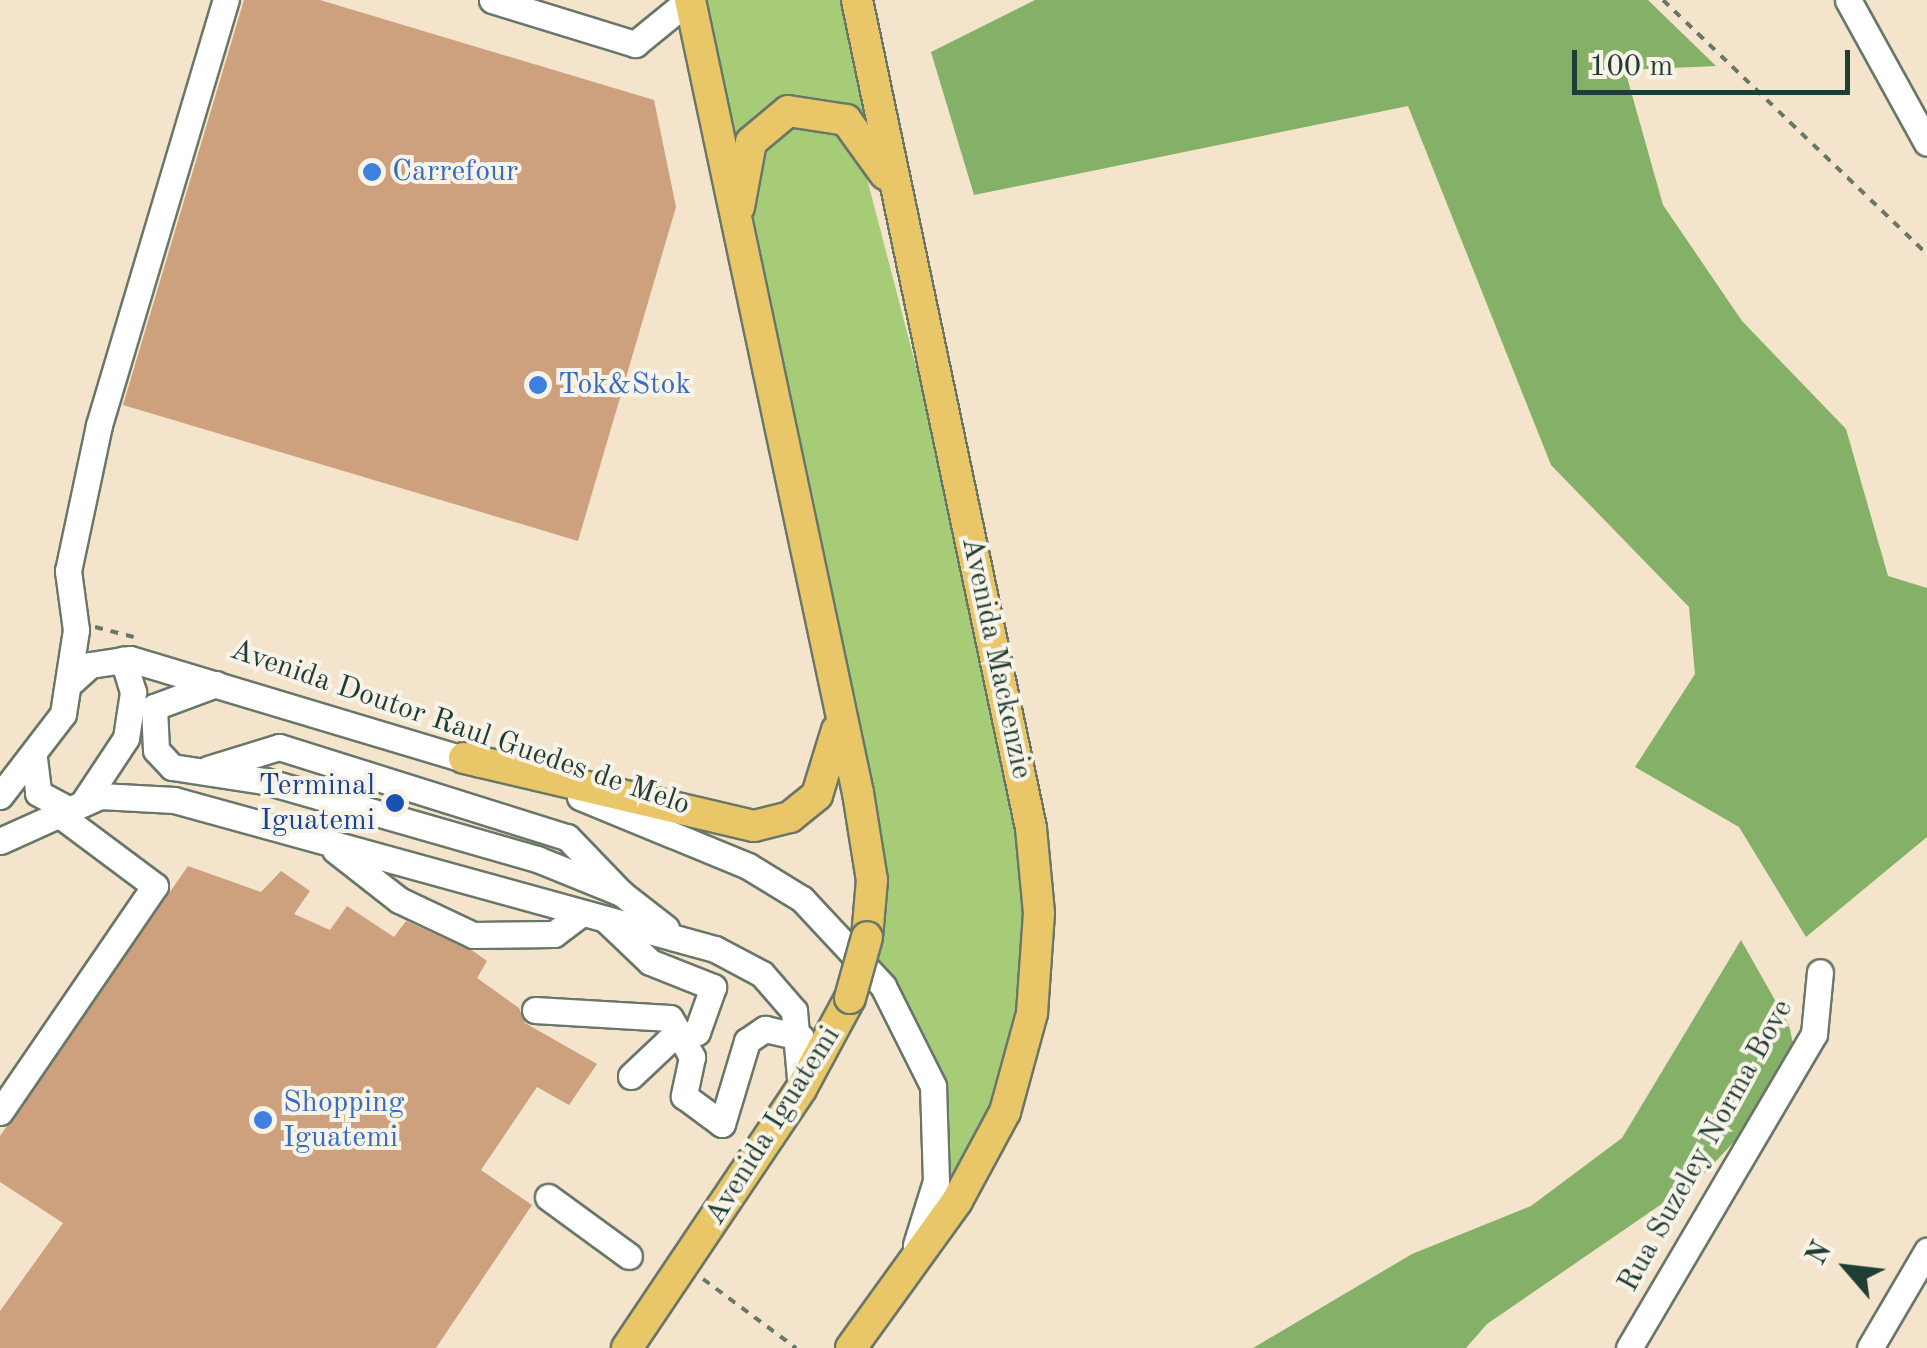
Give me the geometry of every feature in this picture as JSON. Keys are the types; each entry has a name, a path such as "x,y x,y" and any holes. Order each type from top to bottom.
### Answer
{"main road":[{"path":"464,758 754,826 790,817 817,794 830,771 841,708 689,0"},
{"name":"Avenida Mackenzie","path":"857,0 1031,828 1040,913 1032,1014 1005,1112 957,1201 893,1289"},
{"path":"738,234 751,142 788,110 846,120 896,194"},
{"name":"Avenida Iguatemi","path":"628,1348 801,1090 850,998 867,936 872,880 841,708"},
{"path":"851,1348 893,1289"}],"street":[{"path":"0,796 34,758 63,714 76,630 68,571 98,425 226,0"},
{"path":"492,0 635,44 689,0"},
{"path":"1848,0 1927,143"},
{"path":"0,841 67,805 126,738 132,692 122,660 90,666 70,684"},
{"name":"Avenida Doutor Raul Guedes de Melo","path":"122,660 230,682 641,818 748,866 845,937 906,1018 933,1086 932,1198 893,1289"},
{"path":"230,682 188,688 154,707 156,750 172,767 319,797 621,893"},
{"path":"199,772 279,747 567,837 621,893 692,943"},
{"path":"0,1112 116,944 154,879 67,805 38,793 34,758"},
{"path":"67,805 174,800 692,943 762,974 794,1010 802,1037 801,1090"},
{"path":"323,841 399,900 472,935 554,934 594,916"},
{"path":"594,916 650,962 712,984 701,1028 631,1076"},
{"name":"Rua Suzeley Norma Bove","path":"1629,1348 1814,1034 1820,972"},
{"path":"534,1010 661,1014 685,1036 692,1057 684,1096 722,1124 747,1041 765,1029 802,1037"},
{"path":"548,1197 630,1256"},
{"path":"1870,1348 1927,1251"}],"path":[{"path":"1663,0 1927,254"},
{"path":"93,628 140,640"},
{"path":"684,1264 796,1348"}],"green space":[{"path":"697,0 840,0 866,116 794,100 736,157"},
{"path":"1035,0 1648,0 1716,66 1625,70 1663,205 1742,321 1846,429 1888,576 1927,588 1927,837 1806,937 1739,827 1635,767 1695,674 1689,607 1551,465 1408,106 974,195 931,52"},
{"path":"792,125 841,134 863,163 934,436 1022,859 1024,997 998,1097 947,1187 946,1141 878,965 882,845 750,199 755,153"},
{"path":"1741,940 1789,1025 1795,1053 1763,1111 1701,1177 1487,1324 1466,1348 1253,1348 1412,1254 1531,1206 1622,1138"}],"building":[{"name":"Carrefour","path":"244,0 320,0 654,100 676,207 578,541 123,405"},
{"name":"Shopping Iguatemi","path":"188,866 261,892 281,871 310,891 294,914 330,930 347,906 394,937 406,921 473,951 487,961 477,978 519,1008 525,1023 597,1064 569,1105 537,1087 481,1170 532,1205 436,1348 0,1348 0,1311 63,1223 0,1182 0,1136"}],"place":[{"name":"Carrefour","path":"372,172"},
{"name":"Tok&Stok","path":"538,385"},
{"name":"Terminal Iguatemi","path":"395,803"},
{"name":"Shopping Iguatemi","path":"263,1120"}]}
